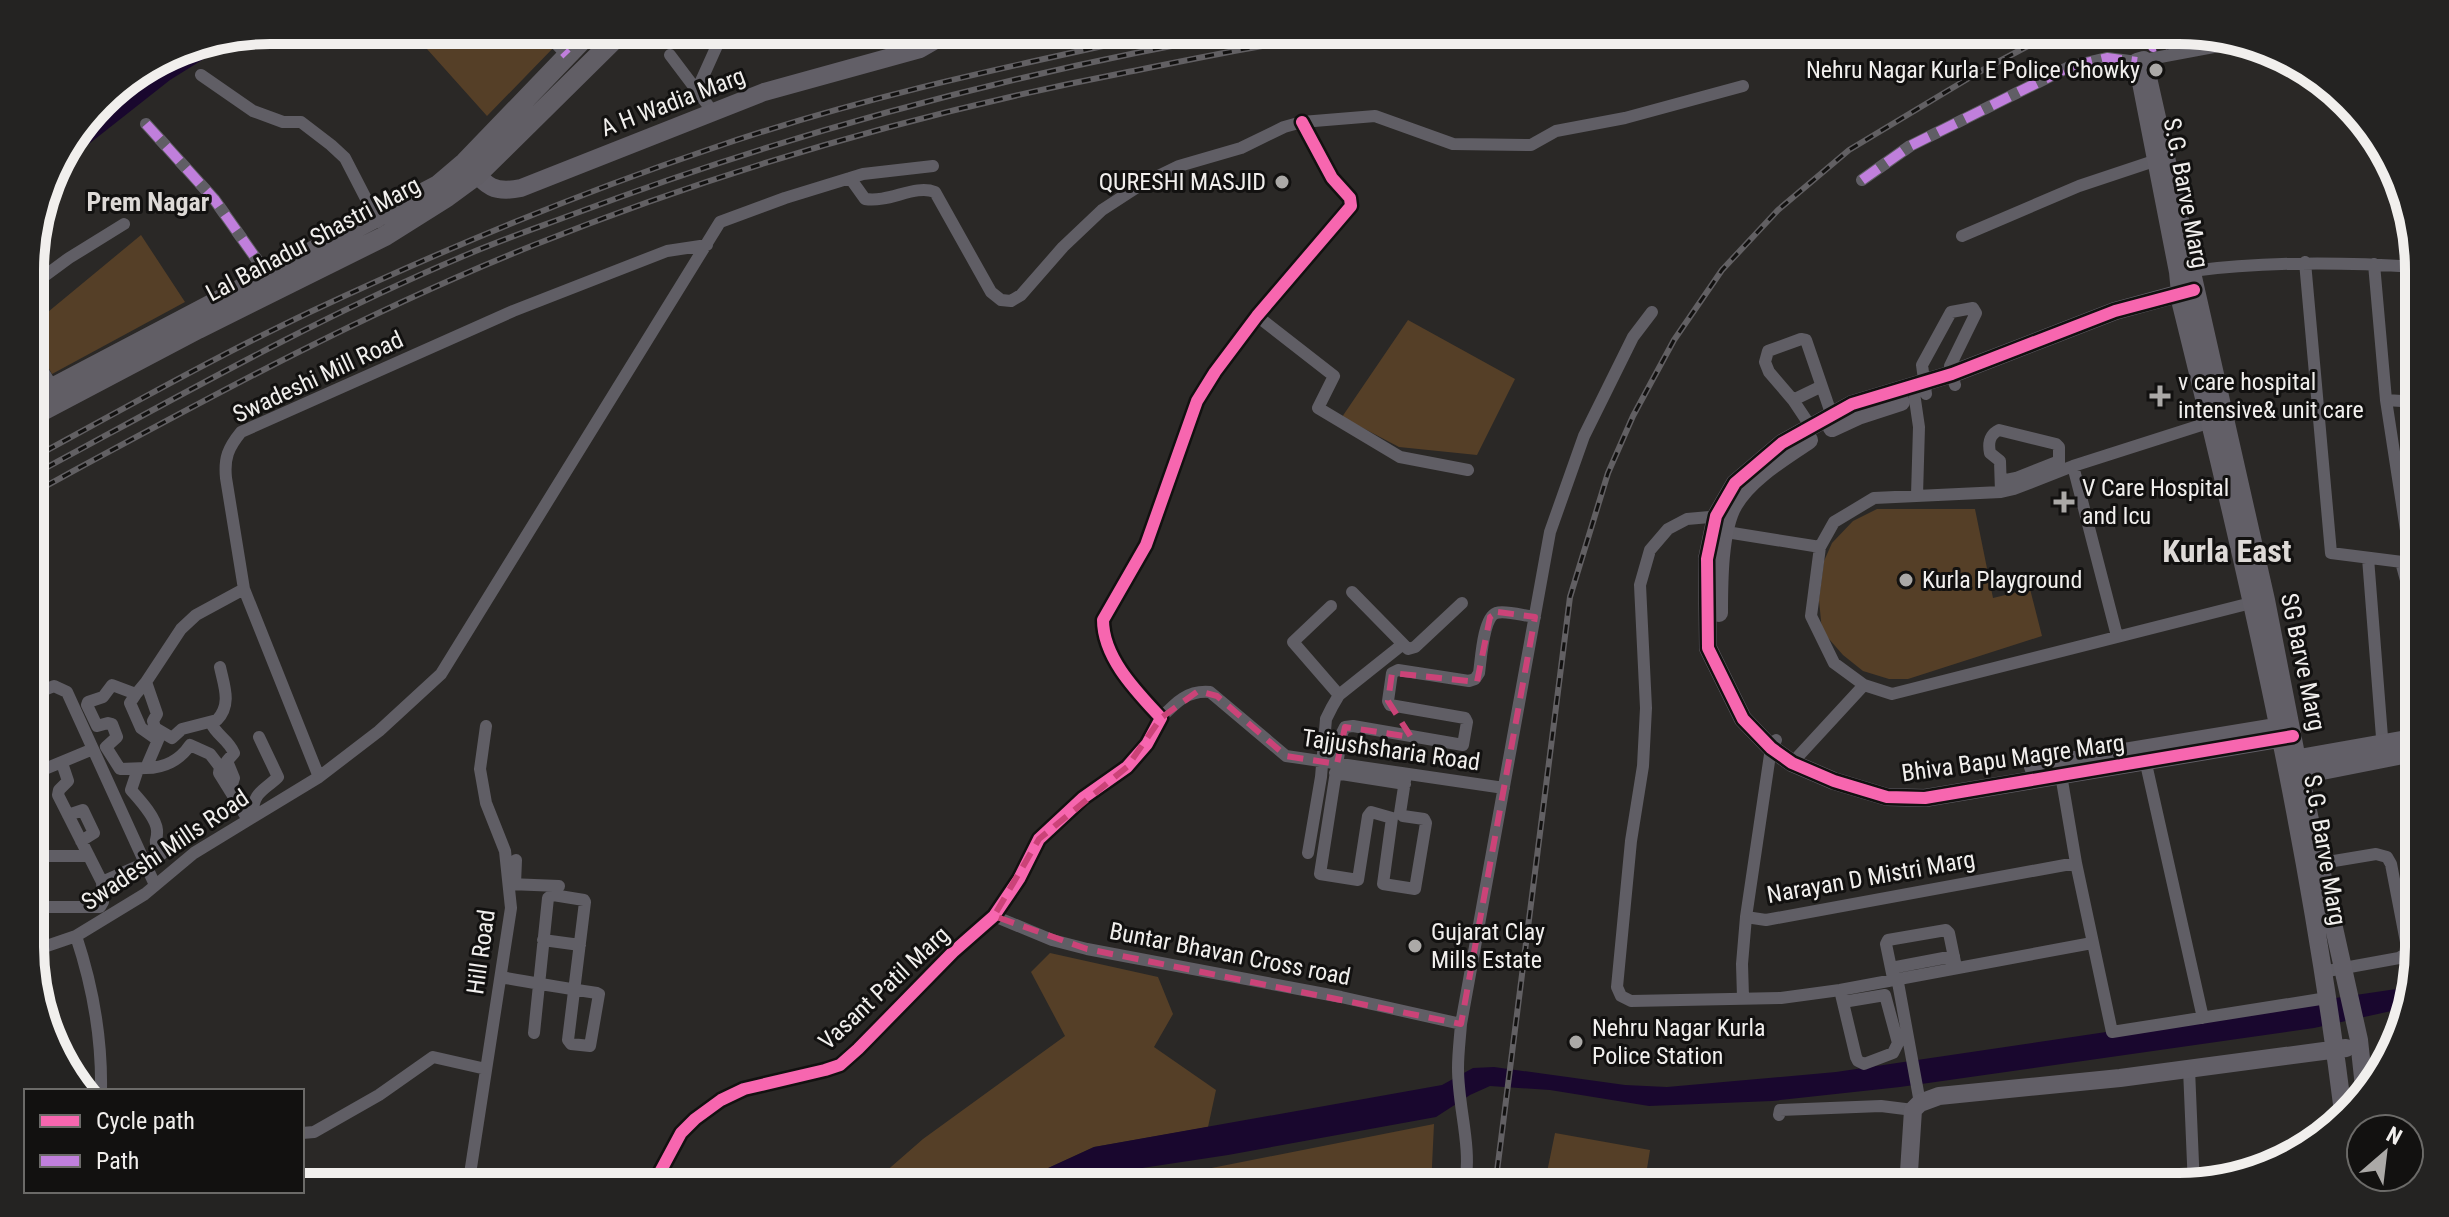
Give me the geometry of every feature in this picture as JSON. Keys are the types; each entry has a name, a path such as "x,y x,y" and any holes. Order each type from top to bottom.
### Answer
{"main road":[{"name":"Lal Bahadur Shastri Marg","path":"471,169 578,44"},
{"name":"Lal Bahadur Shastri Marg","path":"44,392 123,360 381,227 443,191 609,44"},
{"name":"Lal Bahadur Shastri Marg","path":"44,409 267,274 381,227"}],"street":[{"path":"556,44 567,55"},
{"path":"697,90 718,44"},
{"name":"A H Wadia Marg","path":"471,169 491,188 499,191 521,188 764,92 929,44"},
{"path":"1862,180 1910,146 2069,67 2107,58 2140,61 2215,47"},
{"path":"670,55 713,112"},
{"name":"S.G. Barve Marg","path":"2140,61 2161,158 2178,272 2189,292 2286,731 2342,1103"},
{"path":"201,75 253,111 283,122 301,122 331,145 345,158 381,227"},
{"path":"850,178 865,199 879,202 926,188 935,192 991,292 1001,300 1011,301 1021,295 1063,247 1102,210 1125,194 1179,166 1241,148 1284,127 1302,122 1375,116 1453,144 1531,145 1556,131 1625,118 1743,86"},
{"path":"1161,718 1133,687 1117,663 1103,633 1103,620 1146,545 1197,401 1257,316 1351,206 1350,198 1332,178 1302,122"},
{"path":"146,124 214,199 267,274"},
{"path":"1962,236 2079,186 2161,158"},
{"name":"Swadeshi Mills Road","path":"44,947 76,936 155,885 194,853 250,816 319,777 379,731 441,674 720,222 850,178 933,166"},
{"path":"44,276 124,224"},
{"name":"Swadeshi Mill Road","path":"319,777 244,589 224,461 228,447 241,432 513,311 667,251 707,245"},
{"path":"2305,262 2331,553 2405,562"},
{"path":"2189,292 2240,265 2305,262 2405,266"},
{"path":"2374,264 2386,400 2405,529"},
{"name":"Bhiva Bapu Magre Marg","path":"2189,292 2115,311 1954,379 1852,404 1782,443 1735,483 1707,559 1708,648 1743,719 1773,744 1794,759 1887,797 1925,798 2060,769 2286,731"},
{"path":"1917,495 1922,365 1951,312 1973,308 1976,313 1950,366 1954,379"},
{"path":"1467,1173 1467,1136 1458,1069 1461,1024 1550,532 1584,436 1633,337 1652,312"},
{"path":"1257,316 1334,376 1318,408 1400,457 1468,470"},
{"path":"1811,427 1769,372 1765,362 1768,351 1806,340 1832,416"},
{"path":"44,373 53,388"},
{"path":"1793,400 1820,387"},
{"path":"1721,524 1736,501 1762,474 1808,440 1919,390"},
{"path":"2386,400 2405,401"},
{"path":"2217,421 2073,466 2026,474 2001,486 1874,498 1834,522 1820,547 1811,616 1834,663 1864,685 1892,694 2259,601"},
{"path":"2001,486 2000,458 1990,453 1988,443 1999,430 2056,444 2059,466"},
{"path":"2073,466 2117,636"},
{"path":"1820,547 1687,519 1668,529 1650,550 1640,585 1646,708 1643,766 1631,841 1617,987 1621,996 1631,1001 1882,994 1899,1024"},
{"path":"2368,558 2384,751"},
{"path":"244,589 196,615 181,629 130,703 141,728 210,754 223,765 234,778 230,791 250,816"},
{"path":"1352,592 1408,649 1415,647 1462,603"},
{"path":"1331,606 1293,642 1339,695"},
{"path":"1406,779 1400,813 1424,819 1426,823 1417,886 1413,889 1382,882 1392,818 1371,812 1358,880 1319,873 1345,727 1463,745 1465,718 1390,705 1392,673 1398,670 1469,681 1475,679 1479,673 1490,617 1498,612 1535,617"},
{"path":"1308,853 1326,719 1339,695 1403,644"},
{"path":"162,854 154,840 156,827 144,803 131,790 164,737 217,720 225,708 226,696 220,667"},
{"path":"146,682 157,714 153,724 164,737"},
{"path":"136,694 112,685 103,697 87,705 97,726 112,724 117,737 106,747 117,768 161,767 178,758 190,745"},
{"path":"1794,759 1864,685"},
{"path":"44,690 54,686 67,692 155,885"},
{"name":"Tajjushsharia Road","path":"1161,718 1189,694 1210,692 1286,756 1406,779 1504,788"},
{"name":"Vasant Patil Marg","path":"659,1173 668,1154 695,1119 721,1100 744,1089 840,1065 953,952 994,916 1019,879 1039,839 1083,798 1127,767 1147,744 1161,718"},
{"path":"211,723 215,733 228,741 234,753 223,765"},
{"name":"Hill Road","path":"470,1173 511,908 512,884 505,851 486,803 480,769 486,726"},
{"path":"250,816 256,796 278,777 259,737"},
{"path":"2363,1078 2350,995 2322,863 2293,768 2384,751 2405,742"},
{"name":"Narayan D Mistri Marg","path":"1773,744 1746,917 1766,920 2076,863"},
{"path":"44,770 93,749"},
{"path":"2384,751 2405,752"},
{"path":"2144,755 2203,1018"},
{"path":"44,907 100,907 103,902 102,882 58,795 68,781 62,763"},
{"path":"2060,769 2076,863 2112,1032 2327,1000"},
{"path":"2322,863 2376,854 2387,857 2405,937"},
{"path":"44,856 89,856"},
{"path":"516,860 512,884 559,886"},
{"path":"102,882 145,863"},
{"path":"501,977 538,984 574,989 597,993 600,996 590,1046 568,1042 574,989 585,902 553,895 548,898 538,984 534,1033"},
{"name":"Buntar Bhavan Cross road","path":"994,916 1052,940 1087,949 1326,994 1461,1024"},
{"path":"1743,997 1746,917"},
{"path":"2315,930 2333,925"},
{"path":"1910,1173 1918,1103 1915,1069 1903,1042 1886,944 1888,940 1946,930 1955,962"},
{"path":"76,936 93,995 101,1089"},
{"path":"543,940 580,945"},
{"path":"1842,996 1893,975 1955,962 2092,943"},
{"path":"2322,972 2399,958 2405,954"},
{"path":"1842,996 1858,1061 1864,1064 1891,1055 1903,1042"},
{"path":"2331,1025 2357,1036"},
{"path":"1779,1115 1780,1110 1918,1103 2189,1069 2335,1048 2357,1036"},
{"path":"304,1133 314,1132 379,1095 433,1057 486,1069"},
{"path":"2189,1069 2193,1173"},
{"path":"1900,1173 1918,1103"}],"highlighted area":[{"path":"1498,612 1535,617 1461,1024 1087,949 994,916 1039,839 1127,767 1161,718 1198,691 1217,696 1286,756 1337,764 1345,727 1411,737 1388,701 1392,673 1477,682 1490,617"}],"shaded area":[{"path":"423,44 557,44 487,116"},
{"path":"213,51 170,80 76,154 110,110 132,91 183,61"},
{"path":"141,235 185,302 52,374 44,360 44,315"},
{"path":"1408,320 1515,379 1477,455 1399,447 1342,417"},
{"name":"Kurla Playground","path":"1877,509 1975,509 1993,598 2030,589 2042,636 1908,679 1889,679 1863,671 1843,655 1822,631 1819,600 1824,561 1832,543 1853,521"},
{"path":"1050,953 1158,977 1173,1014 1154,1047 1216,1090 1208,1127 1094,1147 1037,1173 884,1173 923,1139 1065,1036 1031,972"},
{"path":"2401,988 2396,1010 2314,1028 1900,1087 1772,1101 1649,1106 1550,1090 1490,1086 1436,1117 1122,1173 1037,1173 1094,1147 1442,1085 1473,1068 1494,1067 1625,1085 1667,1087 1836,1072"},
{"path":"1434,1124 1432,1173 1187,1173"},
{"path":"1555,1133 1650,1150 1646,1173 1547,1173"}],"railway":[{"path":"44,452 204,365 310,312 408,267 608,185 825,113 942,82 1111,44"},
{"path":"44,469 355,305 479,250 571,215 740,156 910,106 1182,44"},
{"path":"44,487 279,362 405,300 606,217 751,167 898,125 1048,88 1277,44"},
{"path":"1497,1173 1570,597 1608,473 1633,416 1674,340 1722,270 1778,210 1849,150 2032,44"}],"marked path":[{"path":"556,44 567,55"},
{"path":"2152,44 2153,47 2167,44"},
{"path":"1862,180 1910,146 2069,67 2107,58 2137,62"},
{"path":"146,124 214,199 267,274"}],"cycle path":[{"path":"660,1173 681,1133 721,1100 744,1089 840,1065 953,952 994,916 1019,879 1039,839 1083,798 1127,767 1147,744 1161,718 1132,686 1115,661 1103,620 1146,545 1197,401 1257,316 1351,206 1350,198 1332,178 1302,122"},
{"name":"SG Barve Marg","path":"2194,290 2115,311 1952,374 1852,404 1782,443 1735,483 1716,516 1707,559 1708,648 1743,719 1771,748 1792,763 1834,781 1887,797 1925,798 2293,736"}],"place":[{"name":"Nehru Nagar Kurla E Police Chowky","path":"2156,70"},
{"name":"QURESHI MASJID","path":"1282,182"},
{"name":"v care hospital intensive& unit care","path":"2160,396"},
{"name":"V Care Hospital and Icu","path":"2064,502"},
{"name":"Kurla Playground","path":"1906,580"},
{"name":"Gujarat Clay Mills Estate","path":"1415,946"},
{"name":"Nehru Nagar Kurla Police Station","path":"1576,1042"}],"district":[{"name":"Prem Nagar","path":"148,202"},
{"name":"Kurla East","path":"2227,551"}]}
